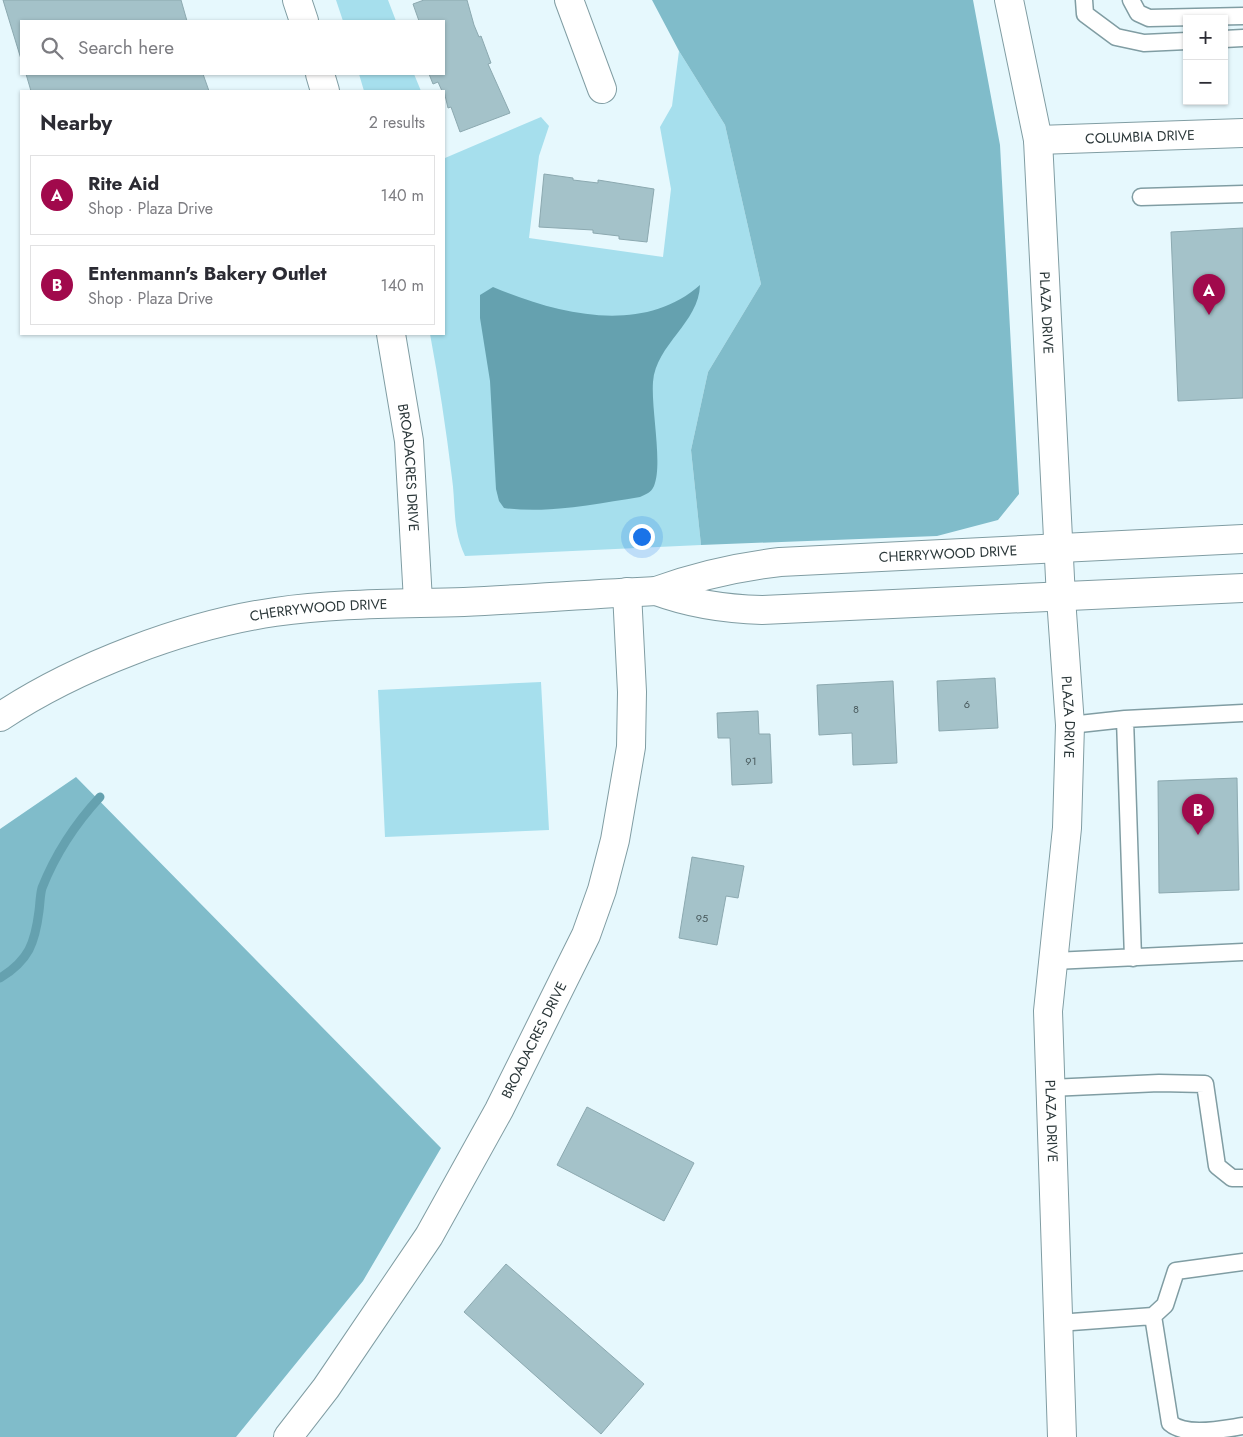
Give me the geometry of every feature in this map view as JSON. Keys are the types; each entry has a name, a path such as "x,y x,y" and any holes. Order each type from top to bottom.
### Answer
{"street":[{"path":"297,0 304,20"},
{"path":"570,0 602,89"},
{"name":"PLAZA DRIVE","path":"1010,0 1038,140 1060,598 1070,724 1067,828 1048,1011 1062,1437"},
{"path":"320,75 325,90"},
{"name":"COLUMBIA DRIVE","path":"1038,140 1243,134"},
{"name":"BROADACRES DRIVE","path":"391,335 409,441 418,601"},
{"name":"CHERRYWOOD DRIVE","path":"0,716 98,665 209,626 275,612 358,604 418,601 462,602 656,591 716,572 780,562 1243,539"},
{"name":"CHERRYWOOD DRIVE","path":"656,591 704,606 762,610 1060,598 1243,588"},
{"name":"BROADACRES DRIVE","path":"288,1437 326,1388 429,1236 499,1110 586,935 602,890 615,840 630,747 632,692 627,592"}],"lane":[{"path":"1084,0 1085,14 1116,37 1144,43 1183,41"},
{"path":"1131,0 1138,13 1149,18 1243,16"},
{"path":"1228,39 1243,38"},
{"path":"1141,197 1243,194"},
{"path":"1070,724 1243,713"},
{"path":"1125,719 1133,958"},
{"path":"1054,961 1243,952"},
{"path":"1050,1088 1159,1083 1205,1084 1217,1166 1232,1178 1243,1178"},
{"path":"1058,1323 1153,1316 1165,1305 1176,1271 1243,1262"},
{"path":"1153,1316 1170,1423 1176,1430 1191,1433 1243,1426"}],"shaded area":[{"path":"336,0 388,0 396,20 343,20"},
{"path":"652,0 973,0 1000,145 1019,494 998,520 937,536 701,545 691,450 708,372 761,284 725,125 679,51"},
{"path":"679,51 725,125 761,284 708,372 691,450 701,545 465,556 456,527 447,442 430,335 445,335 445,158 541,117 549,126 539,156 529,238 663,257 671,189 660,127 672,106"},
{"path":"359,75 414,75 421,90 364,90"},
{"path":"700,285 698,299 693,311 661,356 656,368 653,394 657,464 654,486 651,490 640,497 572,507 538,510 504,508 499,501 496,489 490,381 480,318 480,295 493,287 518,297 571,312 626,315 652,311 677,301"},
{"path":"541,682 549,830 385,837 378,690"},
{"path":"76,777 441,1148 363,1281 236,1437 0,1437 0,829"}],"building":[{"path":"3,0 181,0 187,20 20,20 20,56"},
{"path":"424,0 467,0 474,25 479,37 481,36 491,63 488,64 510,113 460,132 451,107 448,108 445,90 442,90 438,82 433,84 429,75 445,75 445,20 419,20 413,4"},
{"path":"26,75 203,75 209,90 31,90"},
{"path":"544,174 573,178 573,180 598,183 598,180 654,189 647,242 619,239 619,236 593,233 593,230 539,227"},
{"path":"1243,228 1243,398 1178,401 1171,232"},
{"path":"995,678 998,728 939,731 937,681"},
{"path":"893,681 897,763 853,765 852,733 819,735 817,685"},
{"path":"758,711 759,734 770,734 772,783 732,785 730,738 718,738 717,713"},
{"path":"1237,778 1239,890 1159,893 1158,781"},
{"path":"692,857 744,866 738,898 726,896 717,945 679,938"},
{"path":"587,1107 694,1163 664,1221 557,1165"},
{"path":"506,1264 644,1384 601,1434 464,1312"}],"waterway":[{"path":"0,978 18,964 29,950 33,942 42,888 47,876 67,840 100,797"}],"place":[{"name":"Rite Aid","path":"1209,315"},
{"name":"Entenmann's Bakery Outlet","path":"1198,835"}]}
